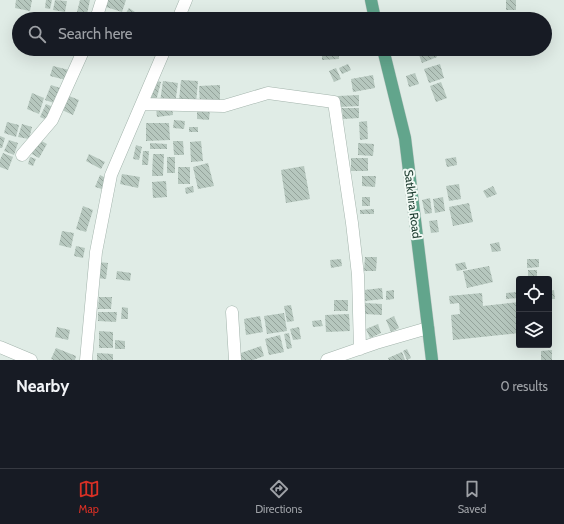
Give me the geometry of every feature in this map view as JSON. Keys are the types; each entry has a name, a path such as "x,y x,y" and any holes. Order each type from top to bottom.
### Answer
{"main road":[{"path":"371,0 374,12"},
{"name":"Satkhira Road","path":"385,56 405,138 432,360"}],"street":[{"path":"98,12 102,0"},
{"path":"181,12 186,0"},
{"path":"22,155 52,120 81,56"},
{"path":"86,360 96,252 112,175 162,56"},
{"path":"143,104 224,106 268,93 334,102 352,223 358,275 360,348"},
{"path":"232,312 235,360"},
{"path":"327,360 360,348 428,328"},
{"path":"0,347 31,360"}],"building":[{"path":"16,0 32,0 30,11 15,8"},
{"path":"46,0 52,0 50,9 45,8"},
{"path":"55,0 67,1 65,12 53,10"},
{"path":"80,0 90,0 87,12 77,12"},
{"path":"105,0 126,0 122,12 103,6"},
{"path":"506,0 516,0 516,10 506,10"},
{"path":"129,8 135,12 126,12"},
{"path":"322,56 339,56 339,59 322,60"},
{"path":"419,56 437,56 437,57 422,63"},
{"path":"348,64 351,70 342,74 339,68"},
{"path":"440,64 444,78 429,83 424,69"},
{"path":"53,66 69,70 66,80 50,76"},
{"path":"336,68 341,79 334,82 329,71"},
{"path":"415,73 419,84 409,87 406,76"},
{"path":"373,75 375,88 353,92 351,79"},
{"path":"181,80 198,81 196,103 179,101"},
{"path":"156,81 161,82 156,101 151,99"},
{"path":"163,81 178,83 175,104 160,102"},
{"path":"441,82 447,98 436,102 430,86"},
{"path":"51,85 60,88 54,103 45,100"},
{"path":"220,85 220,104 200,104 199,86"},
{"path":"32,93 44,98 39,114 27,109"},
{"path":"359,95 359,106 339,107 338,96"},
{"path":"69,96 79,100 73,115 62,110"},
{"path":"46,104 53,107 47,120 40,117"},
{"path":"172,107 173,115 157,117 156,108"},
{"path":"197,108 210,109 209,120 197,119"},
{"path":"342,108 359,108 359,118 343,119"},
{"path":"174,120 185,121 184,129 173,128"},
{"path":"367,121 368,139 360,140 359,122"},
{"path":"7,122 19,125 16,137 4,133"},
{"path":"146,123 169,123 170,140 146,141"},
{"path":"22,124 32,127 29,139 18,137"},
{"path":"189,127 198,127 198,132 189,132"},
{"path":"0,136 5,138 2,148 0,148"},
{"path":"38,139 47,144 39,158 30,153"},
{"path":"9,140 18,143 14,155 4,151"},
{"path":"173,141 183,141 184,155 174,155"},
{"path":"201,141 203,161 191,162 190,142"},
{"path":"150,143 167,144 167,149 150,149"},
{"path":"358,143 374,144 373,156 358,155"},
{"path":"136,145 142,147 139,160 133,159"},
{"path":"143,151 149,151 148,165 142,165"},
{"path":"3,153 13,157 8,170 0,167 0,160"},
{"path":"89,154 105,162 101,169 86,161"},
{"path":"153,154 164,154 163,176 152,176"},
{"path":"30,157 36,159 33,166 28,164"},
{"path":"167,157 175,157 175,173 167,173"},
{"path":"456,157 457,165 447,167 445,159"},
{"path":"351,158 368,158 368,171 351,171"},
{"path":"208,163 214,186 198,189 193,167"},
{"path":"304,166 310,199 286,203 281,170"},
{"path":"178,167 190,167 190,184 178,184"},
{"path":"122,174 140,177 138,188 120,184"},
{"path":"100,175 106,178 102,189 95,187"},
{"path":"362,176 376,176 375,187 362,186"},
{"path":"166,181 167,197 153,198 152,182"},
{"path":"459,184 461,199 449,201 446,186"},
{"path":"193,186 194,192 186,194 185,188"},
{"path":"493,186 497,194 487,198 483,191"},
{"path":"362,197 370,197 370,206 362,206"},
{"path":"443,197 445,211 435,213 433,199"},
{"path":"430,198 432,213 425,214 422,200"},
{"path":"469,203 473,222 453,226 449,207"},
{"path":"83,206 93,210 86,232 76,229"},
{"path":"374,209 374,214 360,214 360,210"},
{"path":"437,220 439,232 431,233 429,221"},
{"path":"62,231 74,233 71,248 59,245"},
{"path":"499,242 501,251 492,252 490,244"},
{"path":"76,246 85,248 83,258 74,256"},
{"path":"365,257 377,257 376,271 364,271"},
{"path":"341,259 342,266 331,268 330,260"},
{"path":"527,259 539,259 539,267 527,268"},
{"path":"98,262 108,263 106,279 97,278"},
{"path":"465,262 467,269 457,271 455,264"},
{"path":"489,266 493,282 467,288 463,271"},
{"path":"528,270 537,270 537,276 528,276"},
{"path":"117,271 131,273 130,281 116,279"},
{"path":"382,288 383,299 365,301 364,290"},
{"path":"394,290 394,299 386,300 386,291"},
{"path":"552,290 554,290 555,299 552,299"},
{"path":"516,292 516,298 506,299 506,293"},
{"path":"482,293 483,306 516,302 516,333 453,340 451,315 460,314 459,303 450,304 449,296"},
{"path":"99,297 112,297 111,309 98,309"},
{"path":"334,300 348,300 348,311 334,311"},
{"path":"365,303 382,304 382,315 365,314"},
{"path":"291,305 294,321 287,322 284,306"},
{"path":"122,307 128,308 128,319 121,319"},
{"path":"98,312 117,312 116,322 98,321"},
{"path":"284,313 287,331 267,334 264,316"},
{"path":"349,314 350,331 326,332 325,315"},
{"path":"260,316 263,332 246,335 244,319"},
{"path":"394,316 399,328 391,332 386,320"},
{"path":"321,320 323,326 313,327 312,321"},
{"path":"378,324 381,333 370,338 366,329"},
{"path":"57,327 70,330 68,340 55,337"},
{"path":"299,327 301,339 293,340 290,329"},
{"path":"99,331 113,332 113,348 99,348"},
{"path":"289,333 292,348 287,349 284,334"},
{"path":"280,335 284,352 269,355 265,339"},
{"path":"115,340 125,341 125,349 115,349"},
{"path":"261,346 264,356 253,360 240,360 238,354"},
{"path":"56,348 76,356 75,360 51,359"},
{"path":"407,349 411,358 407,360 403,351"},
{"path":"552,350 552,360 541,360 541,351"},
{"path":"402,352 405,360 389,360 388,358"},
{"path":"97,353 113,354 113,360 97,360"}]}
